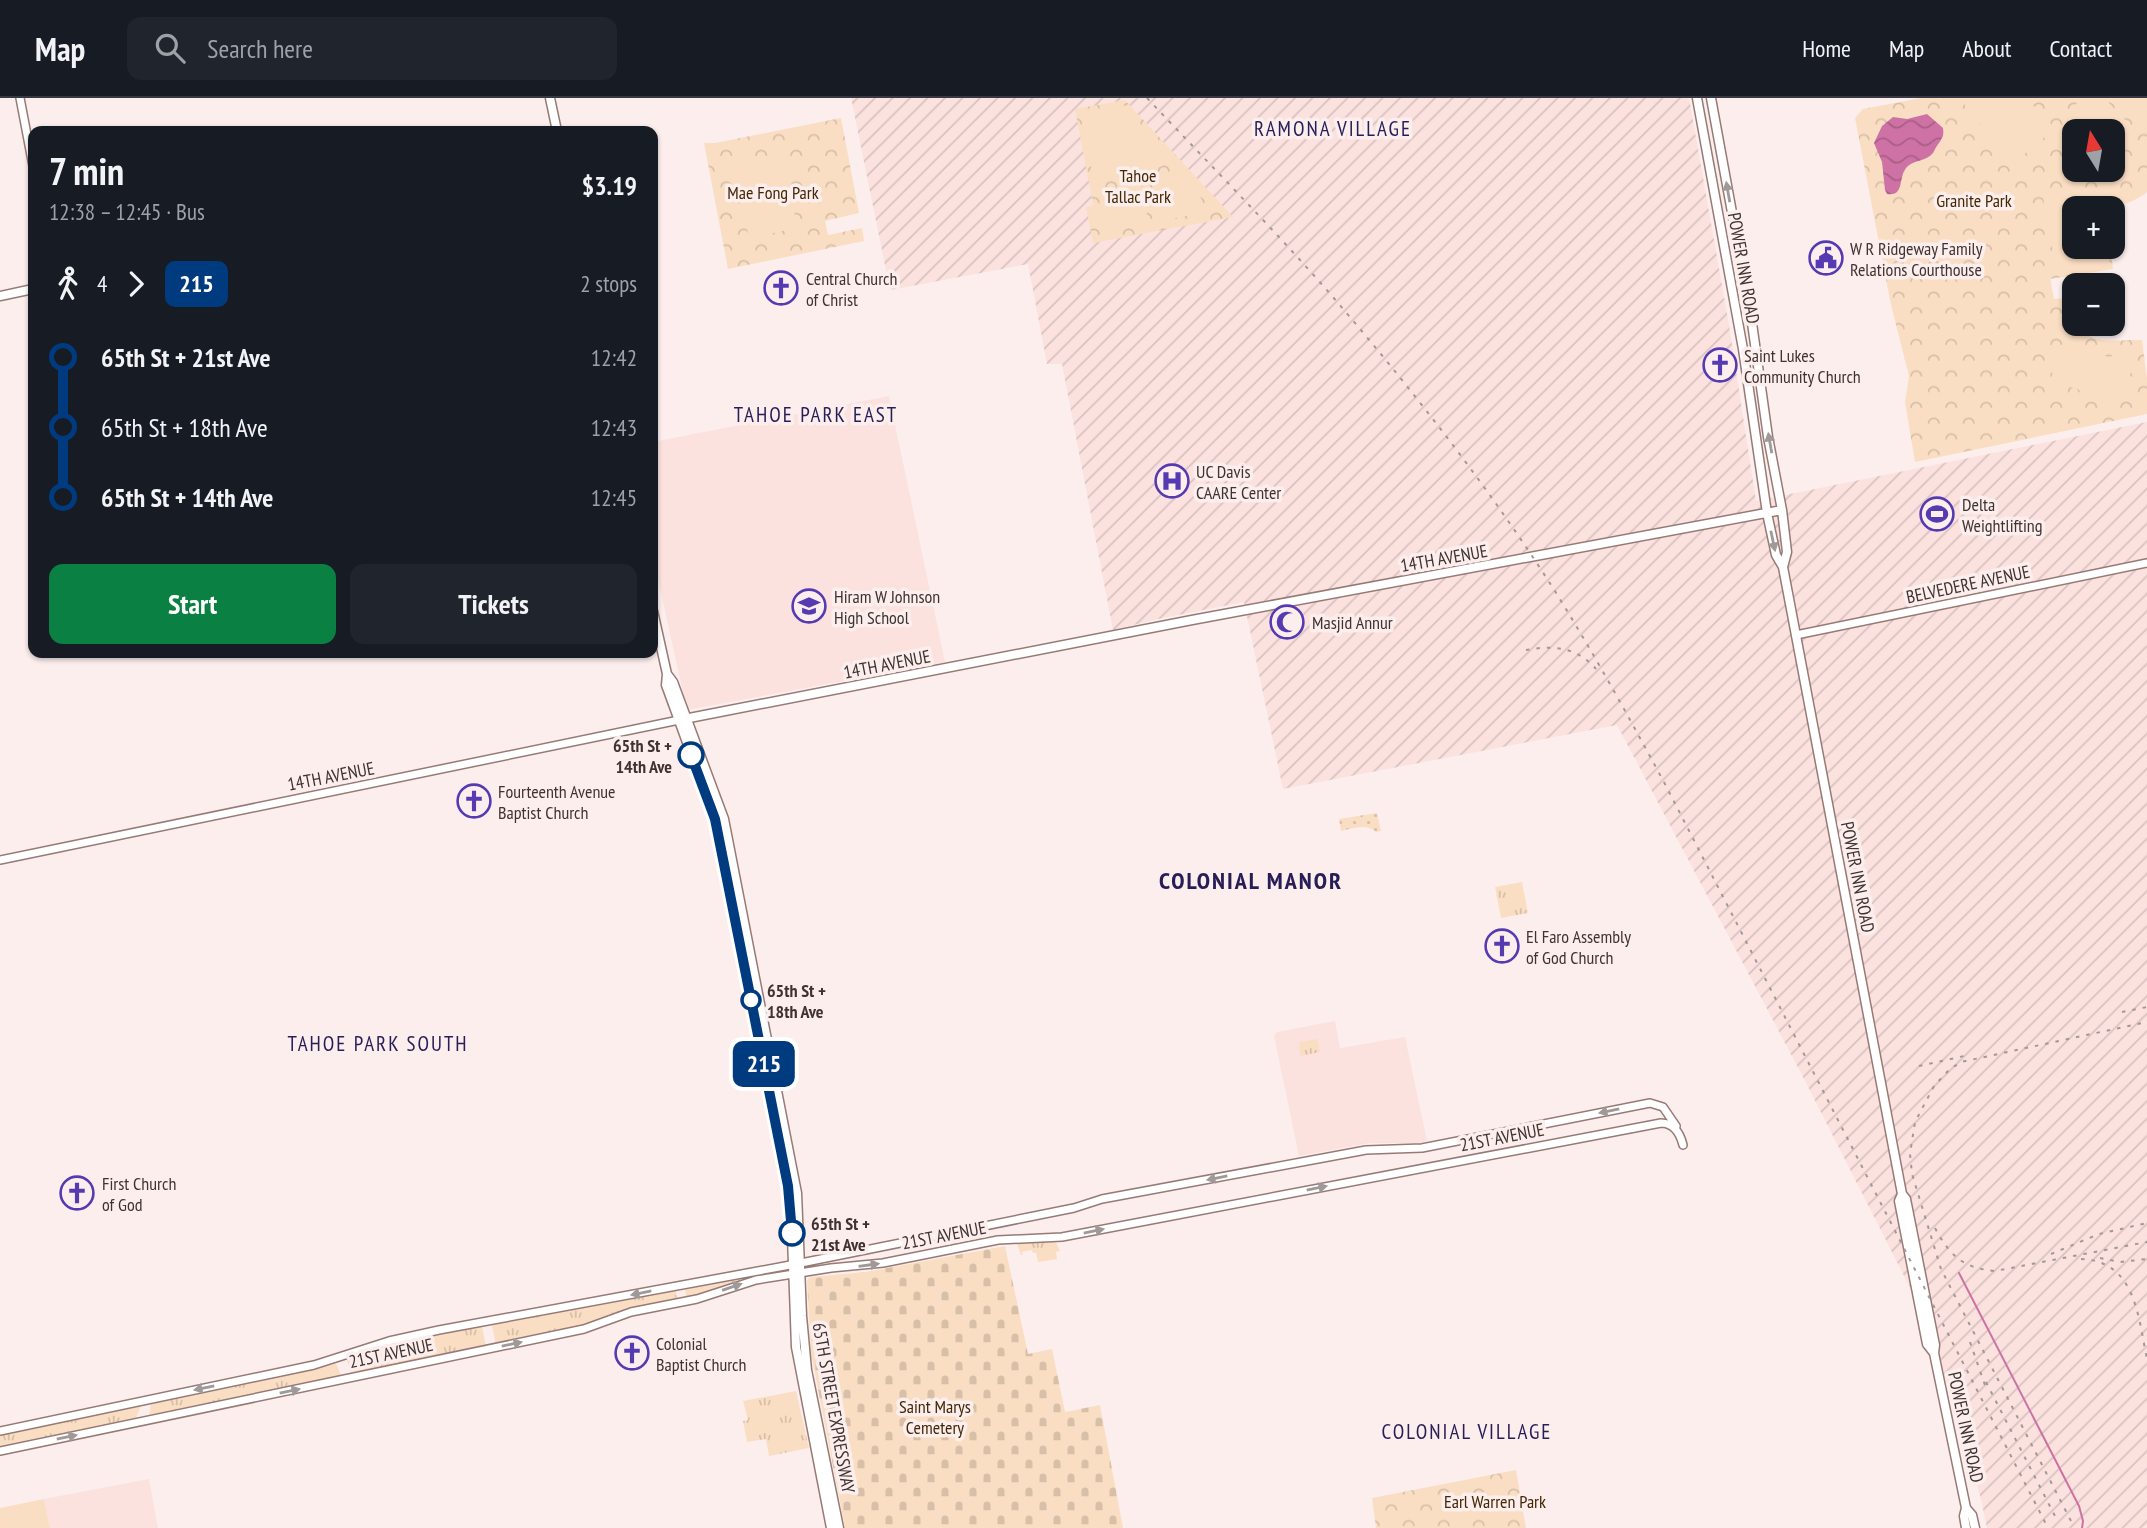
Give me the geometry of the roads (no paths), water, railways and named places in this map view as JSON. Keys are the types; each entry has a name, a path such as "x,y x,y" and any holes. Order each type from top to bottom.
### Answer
{"main road":[{"path":"550,98 556,126"},
{"name":"POWER INN ROAD","path":"1698,98 1739,329 1767,513 1776,555 1783,567 1902,1194 1909,1211 1935,1345 1934,1353 1966,1508 1966,1528"},
{"name":"POWER INN ROAD","path":"1711,98 1751,316 1768,438 1782,510 1787,552 1783,567"},
{"path":"0,296 28,290"},
{"name":"14TH AVENUE","path":"683,719 1201,618 1782,510"},
{"name":"65TH STREET EXPRESSWAY","path":"658,634 667,674 666,685 724,819 797,1193 794,1326 799,1367 831,1528"},
{"name":"65TH STREET EXPRESSWAY","path":"797,1274 807,1370 839,1528"},
{"name":"POWER INN ROAD","path":"1966,1508 1972,1515 1975,1528"}],"street":[{"path":"20,98 28,140"},
{"name":"BELVEDERE AVENUE","path":"1796,635 2147,563"},
{"name":"14TH AVENUE","path":"0,860 683,719"},
{"name":"21ST AVENUE","path":"0,1431 314,1365 389,1341 439,1330 797,1264 1074,1208 1125,1195 1366,1150 1422,1148 1644,1104 1659,1105"},
{"path":"1648,1125 1661,1116 1659,1105"},
{"path":"1659,1105 1680,1133 1683,1145"},
{"name":"21ST AVENUE","path":"0,1451 576,1331 631,1312 697,1299 756,1280 883,1263 998,1240 1062,1237 1648,1125 1666,1123 1680,1133"}],"water":[{"path":"1927,114 1943,128 1942,137 1930,156 1908,166 1897,192 1887,194 1882,162 1874,143 1882,126 1893,117 1907,119"}],"waterway":[{"path":"1959,1273 2079,1506 2082,1528"}],"railway":[{"path":"1147,98 1332,296 1475,475 1553,588 1666,786 2048,1528"},
{"path":"1526,650 1564,649 1581,656 1596,669"},
{"path":"2122,1012 2147,1007"},
{"path":"2071,1521 1941,1269 1912,1174 1910,1154 1915,1122 1934,1086 1961,1062 2147,1022"},
{"path":"1919,1066 1964,1056"},
{"path":"2051,1254 2099,1234 2147,1223"},
{"path":"1935,1228 1946,1246 1959,1259 1974,1267 1995,1271 2147,1242"},
{"path":"2100,1258 2120,1262 2147,1259"},
{"path":"2081,1259 2099,1262 2124,1280 2137,1309 2147,1359"},
{"path":"1970,1342 1987,1391"},
{"path":"1986,1382 2056,1518"}],"place":[{"name":"W R Ridgeway Family Relations Courthouse","path":"1826,258"},
{"name":"Central Church of Christ","path":"781,288"},
{"name":"Saint Lukes Community Church","path":"1720,365"},
{"name":"UC Davis CAARE Center","path":"1172,481"},
{"name":"Delta Weightlifting","path":"1937,514"},
{"name":"Hiram W Johnson High School","path":"809,606"},
{"name":"Masjid Annur","path":"1287,622"},
{"name":"65th St + 14th Ave","path":"691,755"},
{"name":"Fourteenth Avenue Baptist Church","path":"474,801"},
{"name":"El Faro Assembly of God Church","path":"1502,946"},
{"name":"65th St + 18th Ave","path":"751,1000"},
{"name":"First Church of God","path":"77,1193"},
{"name":"65th St + 21st Ave","path":"792,1233"},
{"name":"Colonial Baptist Church","path":"632,1353"}],"district":[{"name":"RAMONA VILLAGE","path":"1333,128"},
{"name":"TAHOE PARK EAST","path":"816,414"},
{"name":"COLONIAL MANOR","path":"1251,880"},
{"name":"TAHOE PARK SOUTH","path":"378,1043"},
{"name":"COLONIAL VILLAGE","path":"1467,1431"}],"park label":[{"name":"Tahoe Tallac Park","path":"1138,185"},
{"name":"Mae Fong Park","path":"773,192"},
{"name":"Granite Park","path":"1974,200"},
{"name":"Saint Marys Cemetery","path":"935,1416"},
{"name":"Earl Warren Park","path":"1495,1501"}]}
